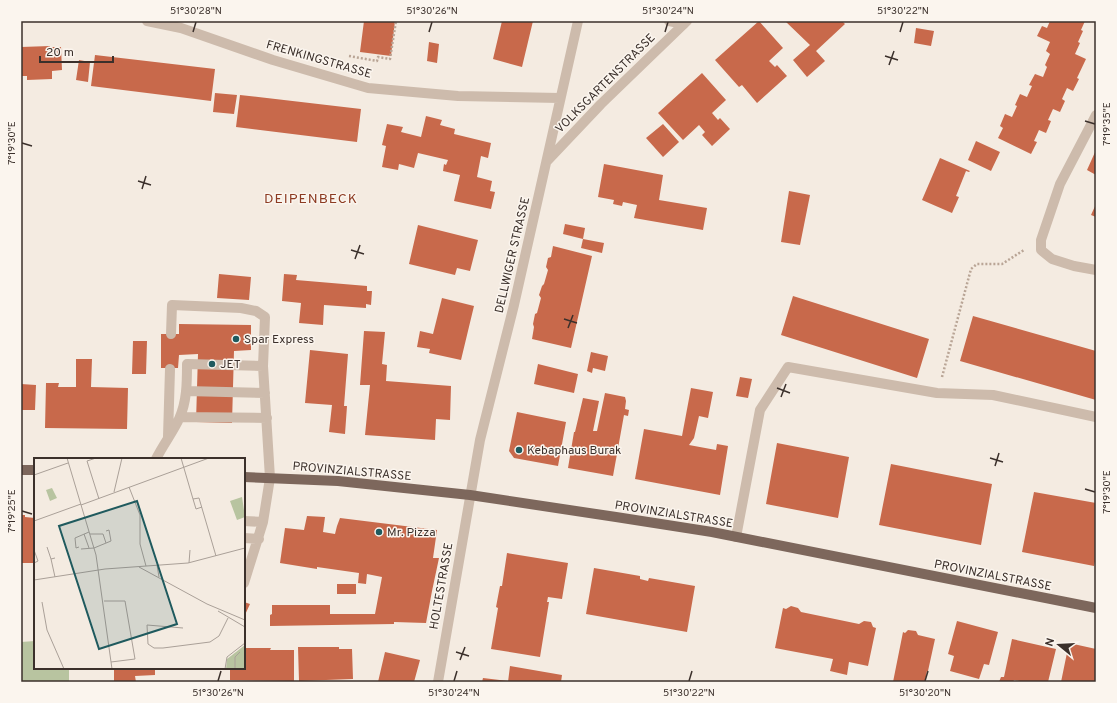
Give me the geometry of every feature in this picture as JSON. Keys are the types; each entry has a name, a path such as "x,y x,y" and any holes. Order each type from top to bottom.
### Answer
{"main road":[{"path":"21,470 34,470"},
{"name":"PROVINZIALSTRASSE","path":"245,477 338,481 470,495 616,517 736,537 1096,608"}],"street":[{"name":"FRENKINGSTRASSE","path":"146,21 181,28 273,60 368,88 458,96 560,98"},
{"name":"DELLWIGER STRASSE","path":"470,495 480,440 514,305 578,21"},
{"name":"VOLKSGARTENSTRASSE","path":"669,21 685,22"},
{"name":"VOLKSGARTENSTRASSE","path":"546,162 601,104 685,22"},
{"path":"1096,115 1060,184 1041,240 1041,250 1052,259 1074,266 1096,270"},
{"path":"171,334 172,305 240,308 256,311 265,317 264,366 270,478 259,539 245,580"},
{"path":"157,458 180,416 186,391 188,364 264,366"},
{"path":"736,537 760,410 788,367 937,393 993,395 1096,416"},
{"path":"168,437 170,369"},
{"path":"186,391 265,393"},
{"path":"180,416 267,418"},
{"name":"HOLTESTRASSE","path":"438,682 470,495"},
{"path":"245,521 263,522"},
{"path":"245,538 259,539"}],"path":[{"path":"349,56 377,61 378,57 390,59 396,21"},
{"path":"937,393 971,269 977,264 1002,264 1041,240"}],"green space":[{"path":"34,641 34,669 69,669 69,682 21,682 21,642"}],"building":[{"path":"364,21 395,21 391,56 360,52"},
{"path":"502,21 533,21 522,67 493,59"},
{"path":"759,21 783,48 769,61 775,67 777,65 787,76 757,103 742,85 739,87 715,60"},
{"path":"785,21 842,21 845,24 816,51 825,61 807,77 793,60 810,45"},
{"path":"1050,21 1085,21 1081,30 1083,31 1078,42 1080,43 1075,54 1086,59 1073,91 1067,88 1062,99 1065,101 1060,112 1053,109 1048,120 1051,121 1046,133 1039,130 1034,141 1037,142 1031,154 998,138 1003,128 1000,126 1005,114 1012,117 1020,94 1027,97 1032,86 1029,85 1035,74 1043,77 1047,67 1045,65 1050,54 1046,51 1050,42 1037,36 1042,26 1047,28"},
{"path":"916,28 934,31 931,46 914,43"},
{"path":"429,42 439,44 437,63 427,61"},
{"path":"21,47 61,47 62,70 52,71 52,79 27,80 27,76 21,76"},
{"path":"95,55 215,69 211,101 91,86"},
{"path":"79,60 90,62 88,82 76,80"},
{"path":"702,73 726,100 712,113 718,120 720,118 730,129 712,146 702,135 705,132 699,125 683,140 658,113"},
{"path":"215,93 237,95 234,114 213,112"},
{"path":"240,95 361,109 357,142 236,127"},
{"path":"426,116 442,120 440,125 455,129 454,134 491,143 488,158 481,156 477,177 492,181 490,191 495,192 491,209 454,201 460,175 443,171 444,164 446,165 448,160 418,153 414,168 399,164 398,170 382,167 386,146 382,145 387,124 403,127 401,132 421,137"},
{"path":"663,124 679,142 663,157 646,138"},
{"path":"976,141 1000,152 991,171 968,160"},
{"path":"1096,150 1096,175 1087,170"},
{"path":"940,158 970,171 966,171 956,196 959,197 952,213 922,200"},
{"path":"604,164 663,175 659,200 707,208 703,230 634,218 637,205 623,202 622,206 613,204 614,200 598,197"},
{"path":"789,191 810,195 800,245 781,242"},
{"path":"1096,204 1096,217 1091,215"},
{"path":"565,224 585,228 583,239 563,234"},
{"path":"418,225 478,240 470,271 457,268 455,275 409,264"},
{"path":"583,239 604,243 602,253 581,248"},
{"path":"553,246 592,256 571,348 532,339 535,314 537,313 541,298 539,295 548,270 546,267 548,258 551,257"},
{"path":"219,274 251,277 249,300 217,298"},
{"path":"284,274 297,275 296,280 367,286 367,291 372,291 371,305 366,304 366,308 324,305 323,325 299,323 301,303 282,301"},
{"path":"793,296 929,339 917,378 781,335"},
{"path":"442,298 474,306 461,360 429,353 430,349 417,347 420,331 433,334"},
{"path":"973,316 1096,351 1096,400 960,361"},
{"path":"179,324 251,325 251,350 234,351 232,423 196,422 198,354 179,355 178,368 161,368 161,334 179,334"},
{"path":"364,331 385,332 382,364 387,365 386,381 451,386 450,420 436,419 435,440 365,435 370,385 360,385"},
{"path":"133,341 147,341 146,374 132,374"},
{"path":"310,350 348,354 344,406 347,406 345,434 329,432 332,405 305,403"},
{"path":"591,352 608,356 605,371 593,368 592,373 587,371"},
{"path":"76,359 92,359 91,387 128,388 127,429 45,428 46,383 59,383 58,387 76,387"},
{"path":"538,364 578,374 574,393 534,384"},
{"path":"740,377 752,379 748,398 736,396"},
{"path":"21,384 36,385 35,410 21,410"},
{"path":"691,388 713,392 708,418 699,416 694,438 689,445 716,450 717,444 728,446 720,495 635,479 644,429 682,436"},
{"path":"605,393 625,397 625,409 629,410 628,416 624,415 613,476 568,468 574,432 583,398 599,401 593,431 597,431"},
{"path":"517,412 566,422 558,466 514,458 509,451"},
{"path":"777,443 849,457 838,518 766,504"},
{"path":"891,464 992,484 981,545 879,525"},
{"path":"1034,492 1096,503 1096,557 1094,566 1022,552"},
{"path":"21,515 25,515 25,517 34,518 34,563 21,563"},
{"path":"307,516 325,517 323,532 335,534 340,518 437,530 433,558 439,558 426,623 394,622 394,624 270,626 272,605 330,605 330,614 375,614 382,577 367,574 366,584 358,583 359,573 317,567 317,569 280,563 285,528 304,530"},
{"path":"507,553 568,563 562,599 548,597 547,602 549,602 540,657 491,649 498,608 496,607 500,586 502,586"},
{"path":"594,568 640,576 640,579 648,581 649,578 695,586 687,632 586,614"},
{"path":"337,584 356,584 356,594 337,594"},
{"path":"245,602 250,604 245,615"},
{"path":"791,606 798,608 801,612 859,624 864,621 871,622 873,627 876,628 868,666 849,662 847,675 830,671 833,659 775,648 783,608 786,609"},
{"path":"957,621 998,632 989,665 984,664 979,679 950,671 954,656 948,654"},
{"path":"908,630 916,631 918,635 935,639 925,682 893,682 903,632 905,633"},
{"path":"1012,639 1056,649 1048,682 1025,682 1014,680 1013,682 999,682 1001,677 1004,677"},
{"path":"1069,643 1096,649 1096,682 1061,682"},
{"path":"298,647 339,647 339,649 352,649 353,679 299,681"},
{"path":"245,648 294,650 294,681 230,680 230,669 245,669"},
{"path":"385,652 420,660 414,682 378,682"},
{"path":"510,666 562,675 561,682 508,682"},
{"path":"114,669 155,669 155,675 135,676 136,682 114,682"},
{"path":"483,678 508,681 508,682 482,682"}],"place":[{"name":"Spar Express","path":"236,339"},
{"name":"JET","path":"212,364"},
{"name":"Kebaphaus Burak","path":"519,450"},
{"name":"Mr. Pizza","path":"379,532"}],"district":[{"name":"DEIPENBECK","path":"311,198"}]}
